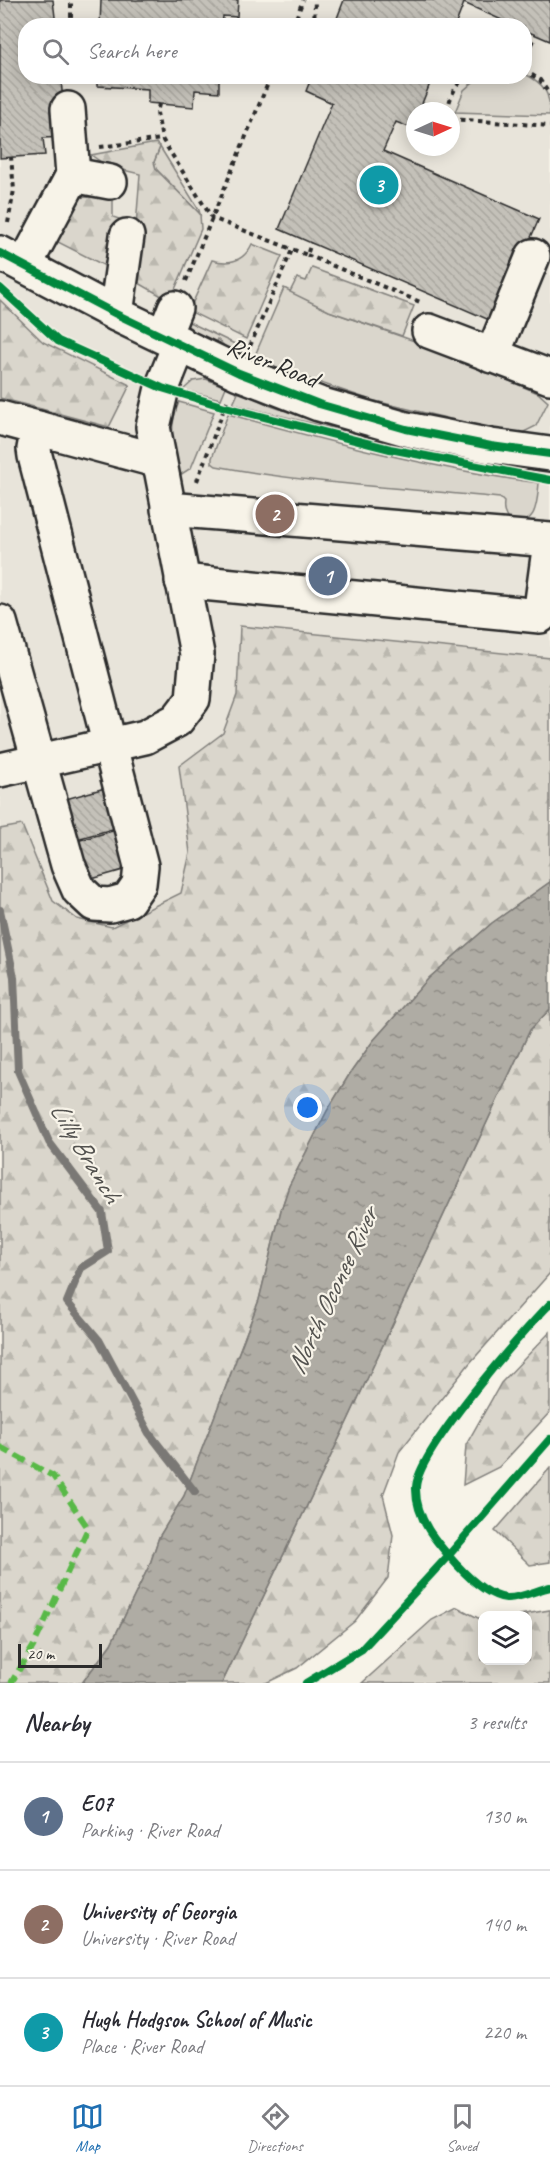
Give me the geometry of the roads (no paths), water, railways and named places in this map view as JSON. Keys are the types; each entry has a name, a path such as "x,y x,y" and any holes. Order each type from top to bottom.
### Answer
{"street":[{"path":"11,247 72,162 68,109"},
{"path":"72,162 110,182"},
{"path":"116,314 127,236"},
{"name":"River Road","path":"11,247 116,314 173,329 239,373 319,404 406,429 491,446 550,453"},
{"path":"492,356 533,256"},
{"path":"424,322 492,356 550,377"},
{"path":"0,770 145,736 177,720 193,699 197,654 153,428 173,329"},
{"path":"0,418 159,461"},
{"path":"0,622 68,865 79,890 94,904 110,905 128,900 139,884 141,866 35,456 38,428"},
{"path":"168,509 550,541 540,616 182,581"}],"water":[{"name":"North Oconee River","path":"550,882 550,1009 530,1030 222,1683 82,1683 111,1644 150,1564 159,1537 184,1496 259,1300 289,1186 327,1111 373,1041 429,978 492,923"}],"waterway":[{"name":"Lilly Branch","path":"0,910 14,977 18,1071 49,1142 102,1212 108,1251 81,1268 67,1302 99,1340 149,1433 195,1492"}],"place":[{"name":"Hugh Hodgson School of Music","path":"379,185"},
{"name":"University of Georgia","path":"275,514"},
{"name":"E07","path":"328,576"}]}
